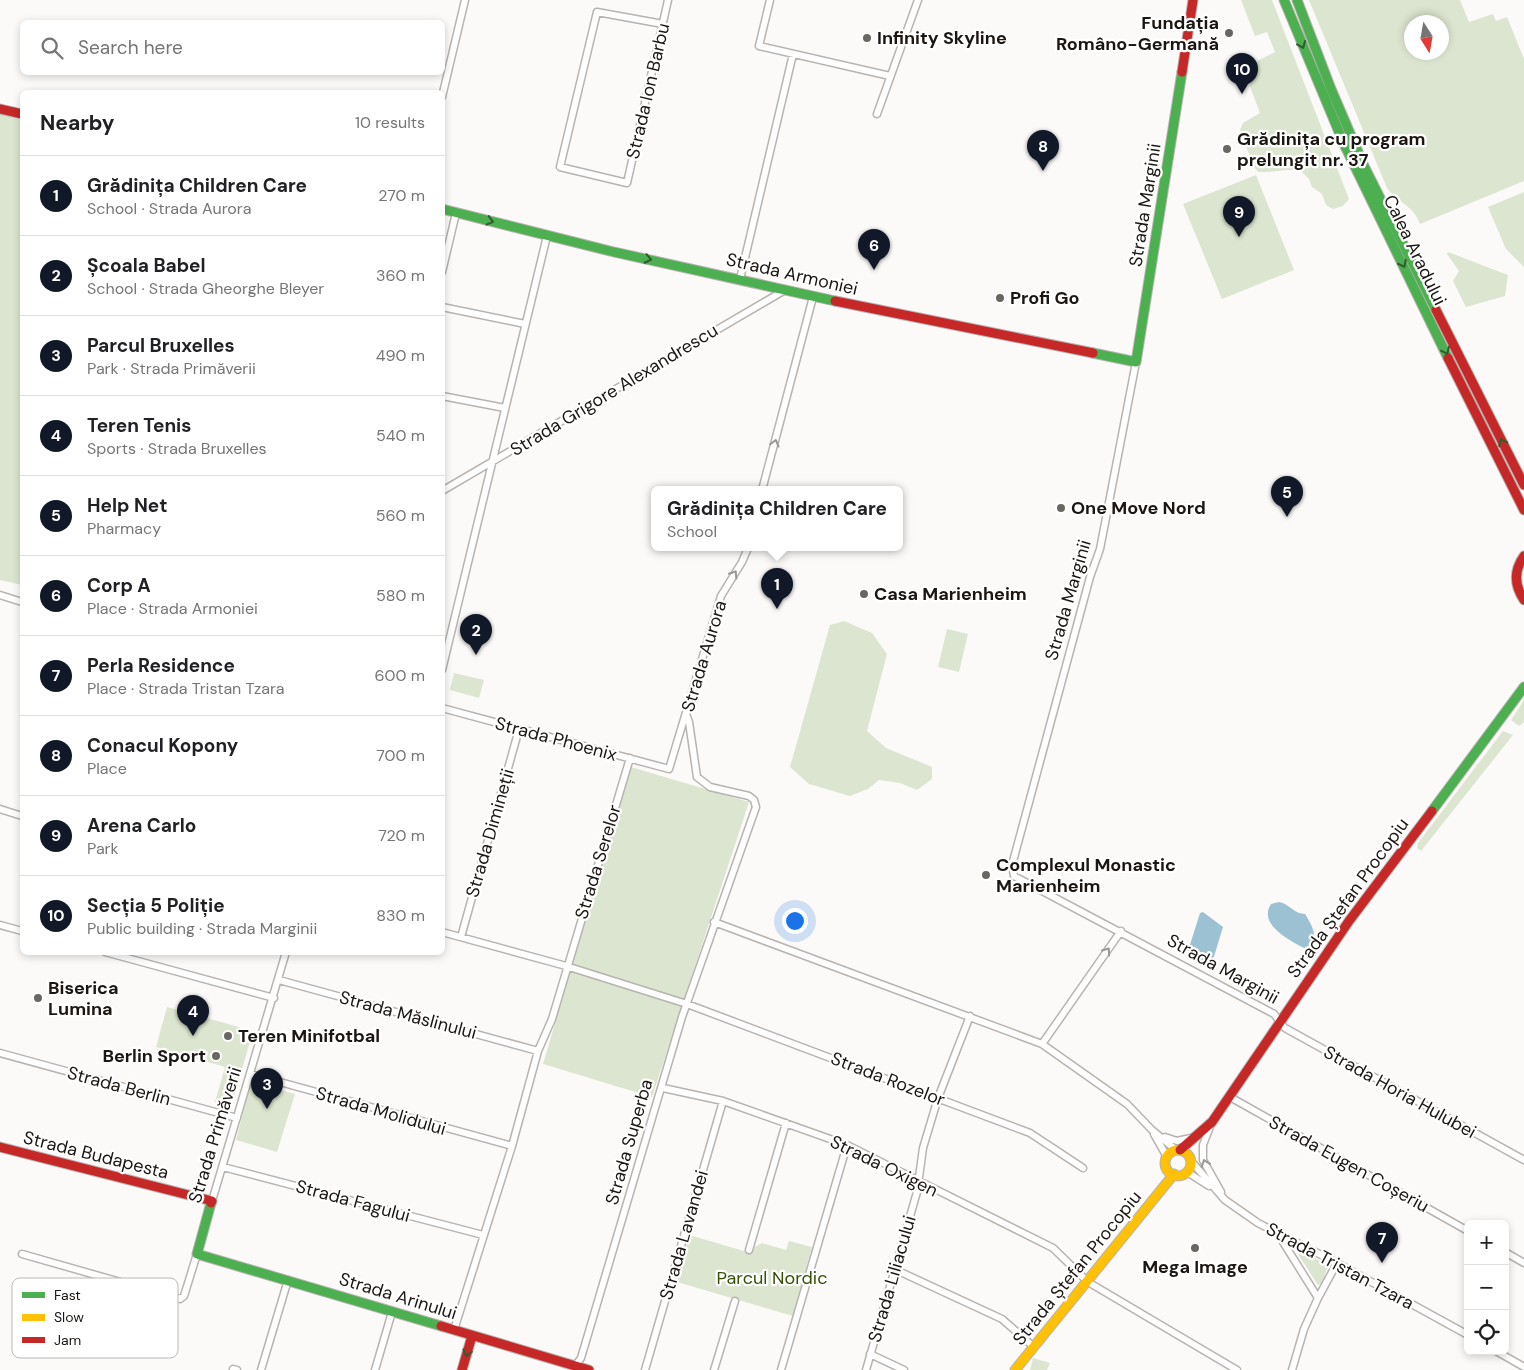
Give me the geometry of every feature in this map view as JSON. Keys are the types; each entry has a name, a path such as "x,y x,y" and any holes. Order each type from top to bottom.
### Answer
{"street":[{"path":"444,90 465,0"},
{"name":"Strada Ion Barbu","path":"663,24 597,12 560,167 627,182 663,24 668,0"},
{"path":"770,0 759,46 890,76"},
{"path":"877,114 918,0"},
{"name":"Strada Marginii","path":"1192,0 1136,362 1100,549 1092,572 1012,871 1018,879 1274,1014 1279,1021"},
{"name":"Calea Aradului","path":"1284,0 1344,144 1485,435 1524,510"},
{"name":"Calea Aradului","path":"1297,0 1331,89 1364,166 1524,485"},
{"path":"740,279 793,54"},
{"path":"0,108 20,113"},
{"name":"Strada Armoniei","path":"445,210 547,236 813,297 1136,362"},
{"path":"445,259 456,213"},
{"path":"445,658 547,236"},
{"name":"Strada Grigore Alexandrescu","path":"445,489 786,290"},
{"path":"763,486 813,297"},
{"path":"445,308 525,324"},
{"path":"445,397 505,408"},
{"name":"Strada Aurora","path":"669,769 721,596 747,551"},
{"path":"1523,556 1516,577 1516,586 1524,600"},
{"path":"0,596 20,601"},
{"name":"Strada Ștefan Procopiu","path":"1191,1159 1204,1132 1230,1097 1279,1021 1350,921 1501,721 1524,686"},
{"name":"Strada Phoenix","path":"445,709 669,769"},
{"name":"Strada Superba","path":"573,1368 581,1358 663,1088 669,1058 686,1004 755,810 756,803 749,796 710,787 697,778 689,722 686,714"},
{"name":"Strada Dimineții","path":"461,937 519,729"},
{"name":"Strada Serelor","path":"454,1330 512,1146 538,1051 552,1019 566,966 630,758"},
{"path":"0,809 20,815"},
{"path":"714,922 1042,1044 1127,1104 1152,1130 1191,1159 1187,1172 1181,1175 1170,1172 1167,1157 1152,1130"},
{"path":"0,925 20,930"},
{"path":"1042,1044 1092,970 1121,932"},
{"path":"445,933 566,966"},
{"path":"116,955 274,998"},
{"name":"Strada Primăverii","path":"178,1297 183,1298 197,1254 285,955"},
{"name":"Strada Rozelor","path":"566,966 686,1004 1030,1133 1082,1168"},
{"name":"Strada Măslinului","path":"279,980 538,1051"},
{"name":"Strada Liliacului","path":"866,1370 918,1183 923,1148 938,1098 970,1016"},
{"name":"Strada Horia Hulubei","path":"1279,1021 1285,1028 1524,1160"},
{"name":"Strada Berlin","path":"0,1054 237,1118"},
{"name":"Strada Molidului","path":"251,1074 512,1146"},
{"name":"Strada Oxigen","path":"663,1088 723,1100 847,1145 918,1183 1053,1248 1088,1282 1237,1370"},
{"name":"Strada Eugen Coșeriu","path":"1230,1097 1464,1229"},
{"name":"Strada Lavandei","path":"645,1370 723,1100"},
{"path":"1152,1130 1171,1140 1184,1141 1212,1122"},
{"path":"1212,1122 1202,1145 1203,1160 1225,1200"},
{"path":"749,1250 786,1123"},
{"name":"Strada Ștefan Procopiu","path":"1178,1150 1204,1132"},
{"path":"781,1370 847,1145"},
{"name":"Strada Budapesta","path":"0,1147 212,1201"},
{"path":"1167,1157 1178,1150"},
{"name":"Strada Tristan Tzara","path":"1191,1159 1225,1200 1258,1223 1337,1263 1464,1334"},
{"name":"Strada Fagului","path":"223,1167 483,1235"},
{"name":"Strada Ștefan Procopiu","path":"1015,1370 1088,1282 1163,1186 1170,1172"},
{"name":"Strada Tristan Tzara","path":"1187,1172 1216,1191"},
{"path":"1282,1235 1283,1242 1318,1298"},
{"name":"Strada Primăverii","path":"22,1254 110,1278"},
{"name":"Strada Arinului","path":"197,1254 454,1330 573,1368 589,1370"},
{"path":"1509,1254 1524,1263"},
{"path":"1292,1370 1304,1329 1337,1263"},
{"path":"894,1270 1002,1319 1034,1347"},
{"path":"261,1370 288,1280"},
{"path":"714,1370 734,1301"},
{"path":"375,1370 392,1312"},
{"path":"462,1370 472,1336"},
{"path":"870,1354 904,1370"},
{"path":"1503,1355 1524,1367"}],"green space":[{"path":"1241,0 1272,0 1349,199 1343,206 1333,209 1326,205 1322,194 1312,187 1309,179 1300,170 1258,172 1254,167 1240,130 1243,123 1260,113 1243,68 1275,52 1267,32 1255,36"},
{"path":"1309,0 1460,0 1469,22 1493,14 1496,21 1507,17 1524,59 1524,181 1420,224 1410,208 1387,188"},
{"path":"0,109 20,114 20,585 0,580"},
{"path":"1256,175 1294,270 1222,299 1183,204"},
{"path":"1524,192 1524,267 1506,249 1488,207"},
{"path":"1448,252 1508,275 1505,296 1466,307 1453,281 1459,271 1447,254"},
{"path":"844,621 872,633 887,654 867,731 886,748 932,767 932,779 917,790 900,783 879,780 868,789 850,796 809,784 790,767 830,625"},
{"path":"947,629 968,634 959,672 938,667"},
{"path":"454,673 484,680 479,698 450,690"},
{"path":"1524,700 1524,722 1519,726 1511,720"},
{"path":"1503,731 1513,735 1421,851 1417,848 1418,843"},
{"path":"631,767 749,802 652,1097 543,1064"},
{"name":"Berlin Sport","path":"167,1007 253,1031 231,1107 215,1102 225,1067 156,1047"},
{"path":"251,1082 295,1094 277,1152 236,1140"},
{"name":"Parcul Nordic","path":"689,1235 751,1253 753,1248 762,1243 786,1250 789,1241 812,1247 793,1316 677,1282"},
{"path":"1294,1248 1328,1265 1322,1284 1318,1285"},
{"path":"1033,1358 1050,1363 1047,1370 1030,1370"}],"water":[{"path":"1279,902 1301,914 1305,914 1314,933 1313,942 1304,948 1283,936 1272,925 1268,918 1268,911 1271,904"},
{"path":"1203,912 1223,927 1212,963 1208,965 1188,951 1200,913"}],"traffic: fast":[{"path":"1284,0 1344,144 1448,358"},
{"path":"1297,0 1331,89 1364,166 1436,310"},
{"path":"1093,353 1136,362 1182,72"},
{"path":"445,210 614,252 835,301"},
{"path":"1432,811 1524,687"},
{"path":"211,1203 197,1254 441,1326"}],"traffic: slow":[{"path":"1178,1150 1187,1154 1191,1163 1187,1172 1178,1176 1169,1172 1165,1163 1169,1154 1178,1150"},
{"path":"1015,1370 1174,1174"}],"traffic: jam":[{"path":"1182,72 1193,0"},
{"path":"0,109 20,114"},
{"path":"835,301 1093,353"},
{"path":"1436,310 1524,485"},
{"path":"1448,358 1524,510"},
{"path":"1524,556 1517,572 1518,589 1524,600"},
{"path":"1180,1150 1212,1122 1349,921 1432,811"},
{"path":"0,1147 212,1201 211,1203"},
{"path":"441,1326 589,1370"},
{"path":"462,1370 472,1336"}],"place":[{"name":"Fundația Româno-Germană","path":"1229,33"},
{"name":"Infinity Skyline","path":"867,38"},
{"name":"Secția 5 Poliție","path":"1242,94"},
{"name":"Grădinița cu program prelungit nr. 37","path":"1227,149"},
{"name":"Conacul Kopony","path":"1043,171"},
{"name":"Arena Carlo","path":"1239,237"},
{"name":"Corp A","path":"874,270"},
{"name":"Profi Go","path":"1000,298"},
{"name":"One Move Nord","path":"1061,508"},
{"name":"Help Net","path":"1287,517"},
{"name":"Casa Marienheim","path":"864,594"},
{"name":"Grădinița Children Care","path":"777,609"},
{"name":"Școala Babel","path":"476,655"},
{"name":"Complexul Monastic Marienheim","path":"986,875"},
{"name":"Biserica Lumina","path":"38,998"},
{"name":"Teren Tenis","path":"193,1036"},
{"name":"Teren Minifotbal","path":"228,1036"},
{"name":"Berlin Sport","path":"216,1056"},
{"name":"Parcul Bruxelles","path":"267,1109"},
{"name":"Mega Image","path":"1195,1248"},
{"name":"Perla Residence","path":"1382,1263"}]}
